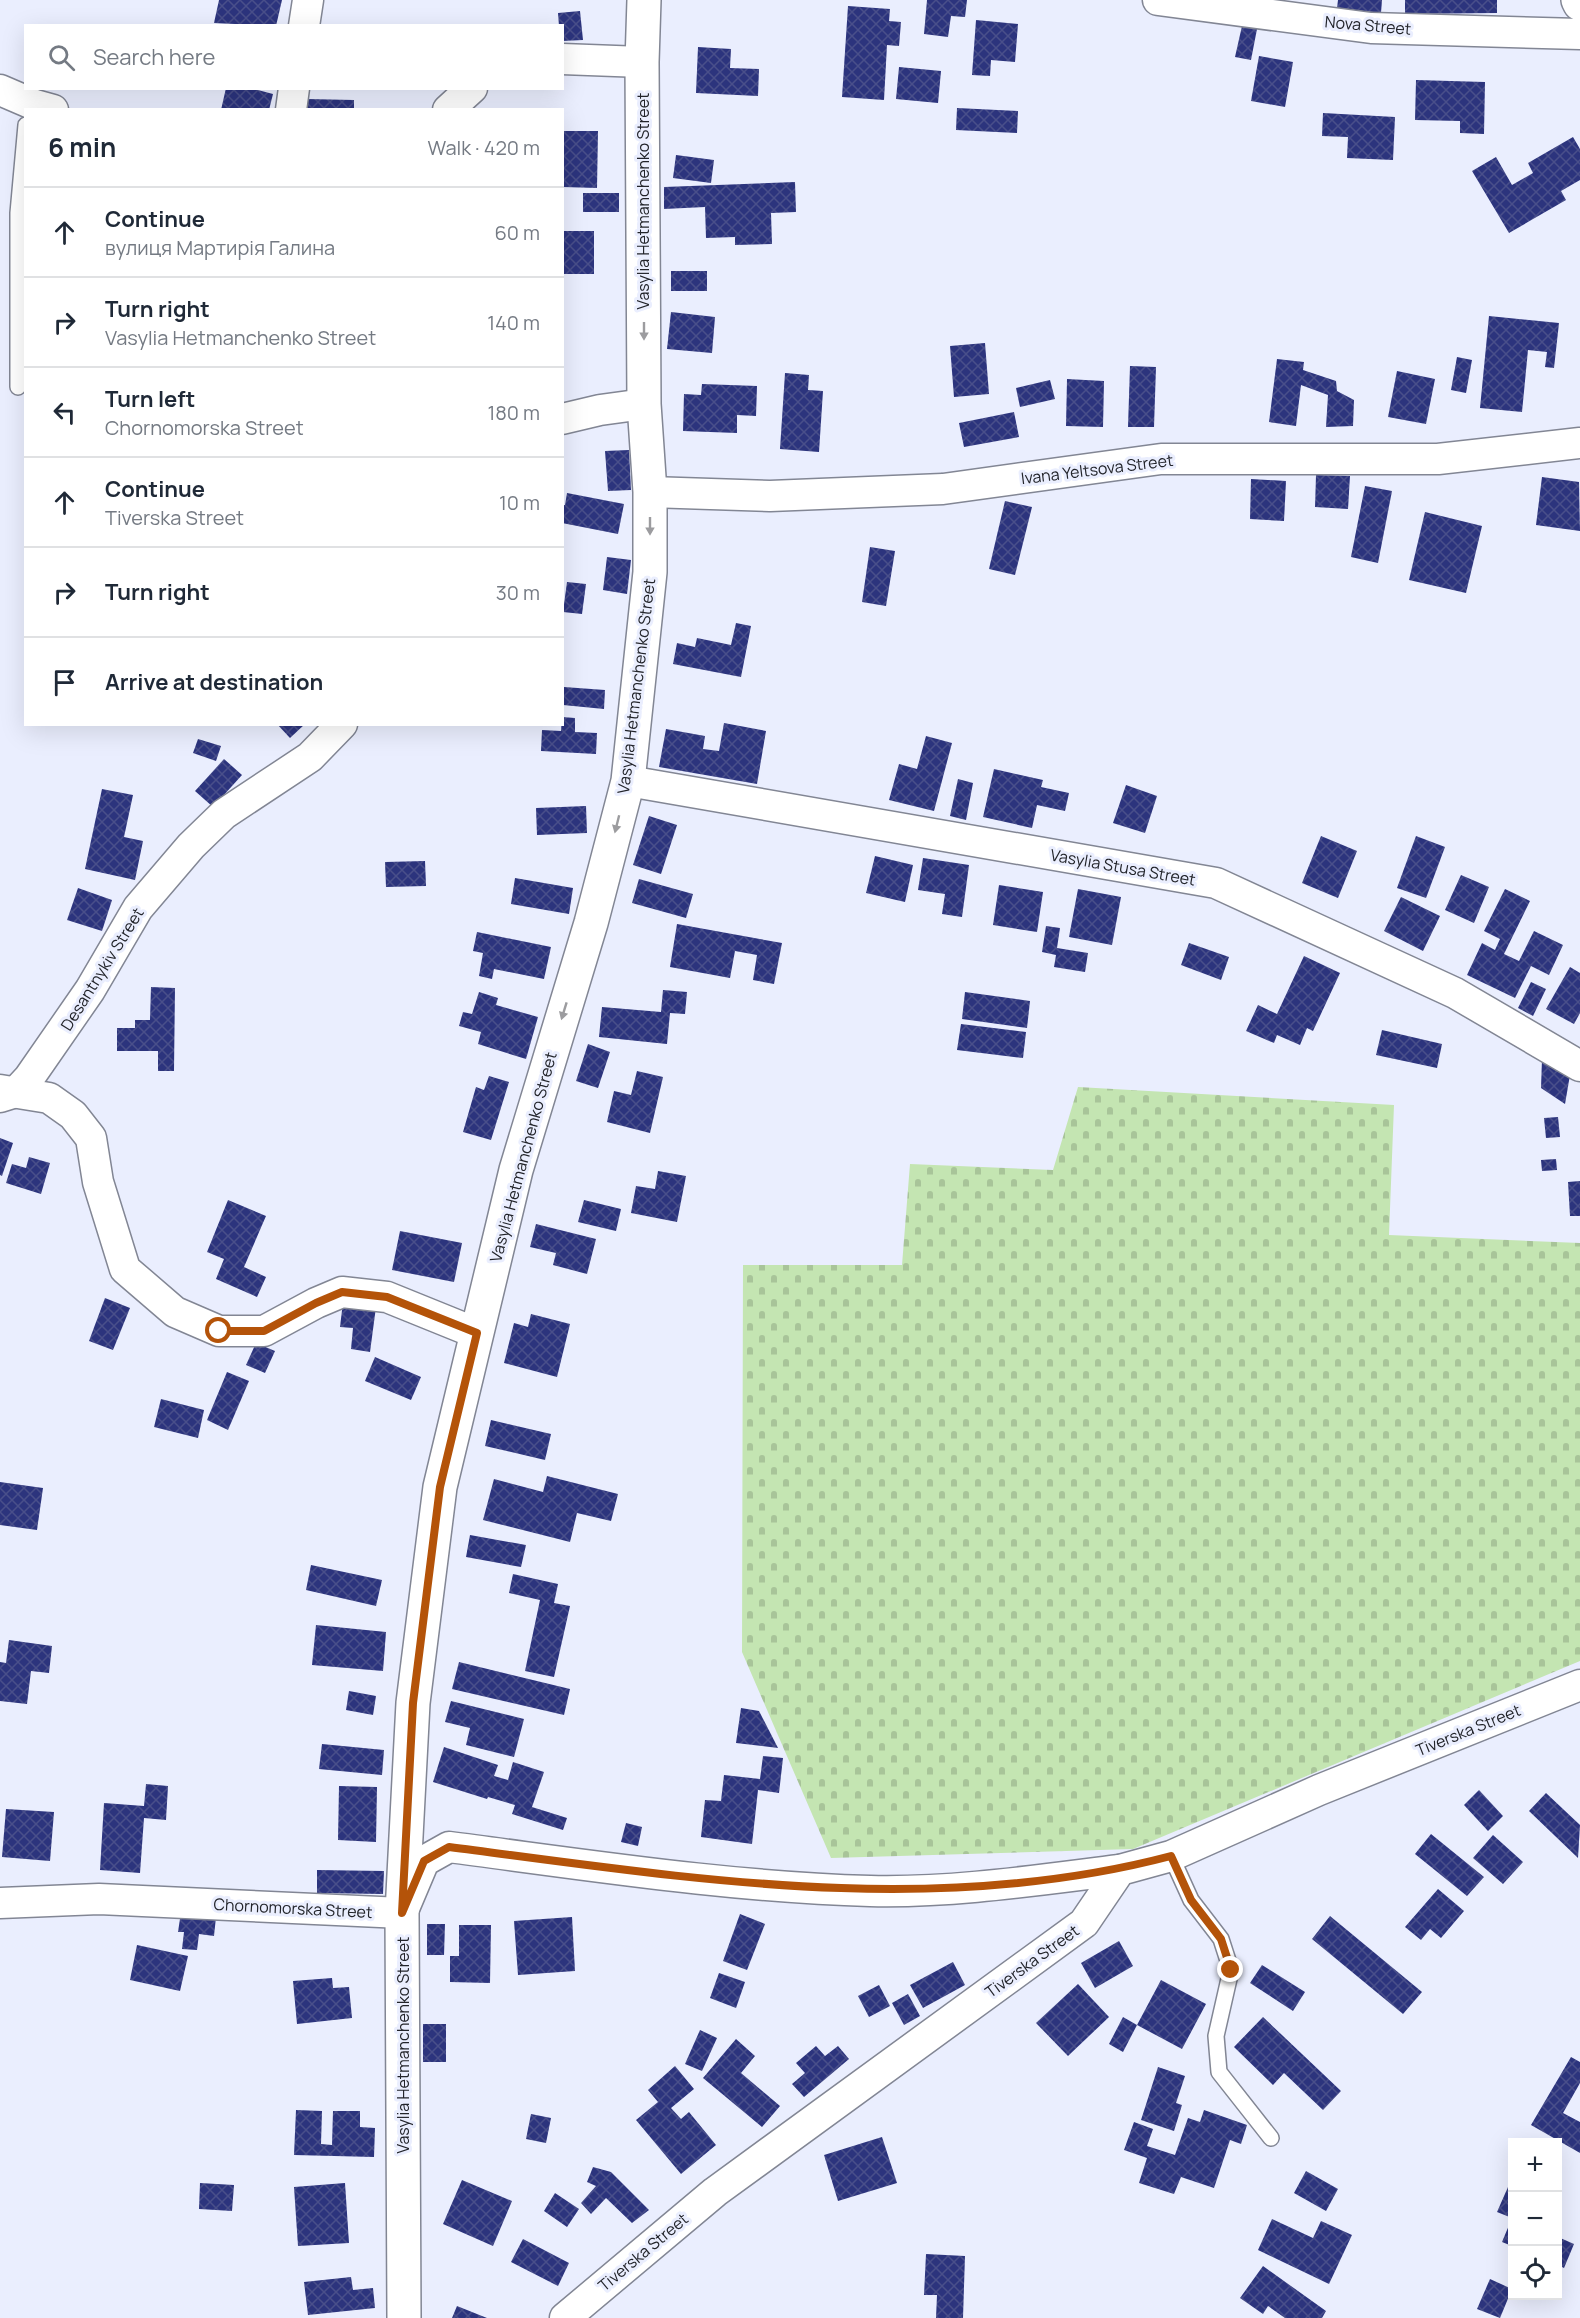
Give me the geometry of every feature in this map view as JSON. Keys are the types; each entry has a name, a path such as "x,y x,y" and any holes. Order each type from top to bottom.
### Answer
{"street":[{"path":"304,24 308,0"},
{"name":"Vasylia Hetmanchenko Street","path":"404,2318 402,1913 413,1703 440,1487 516,1170 591,923 628,781 650,572 650,492 644,404 642,62 644,0"},
{"name":"Nova Street","path":"1158,0 1371,28 1580,34"},
{"path":"1578,0 1580,4"},
{"path":"564,59 642,62"},
{"path":"0,90 30,108"},
{"path":"291,108 294,90"},
{"path":"450,108 470,90"},
{"path":"564,419 600,410 644,404"},
{"name":"Ivana Yeltsova Street","path":"650,492 770,496 943,489 1161,459 1438,459 1580,443"},
{"name":"Desantnykiv Street","path":"5,1093 67,1026 138,908 191,846 224,814 310,757 340,726"},
{"name":"Vasylia Stusa Street","path":"628,781 1216,883 1455,993 1580,1066"},
{"path":"5,1093 49,1098 73,1115 91,1138 98,1182 125,1269 175,1312 219,1331 264,1331 342,1292 387,1297 477,1333"},
{"name":"Tiverska Street","path":"565,2318 715,2192 1084,1923 1120,1870 1171,1856 1319,1790 1580,1685"},
{"path":"402,1913 424,1861 449,1847 753,1884 873,1891 1000,1885 1120,1870"},
{"name":"Chornomorska Street","path":"0,1904 99,1899 402,1913"}],"lane":[{"path":"18,387 18,213 24,181"},
{"path":"1171,1856 1191,1900 1221,1939 1231,1970 1216,2036 1219,2072 1271,2138"}],"green space":[{"path":"1078,1087 1394,1105 1389,1235 1580,1243 1580,1661 1133,1849 831,1858 742,1652 743,1265 902,1265 910,1164 1053,1170"}],"building":[{"path":"219,0 282,0 276,24 214,23"},
{"path":"927,0 967,0 965,17 951,16 948,37 924,34"},
{"path":"1338,0 1382,0 1381,13 1337,8"},
{"path":"1405,0 1497,0 1497,13 1405,14"},
{"path":"848,6 890,9 889,21 901,22 899,46 887,45 884,100 842,97"},
{"path":"580,11 583,40 564,41 564,24 559,24 558,13"},
{"path":"976,20 1018,24 1015,62 991,60 990,76 972,75"},
{"path":"1242,26 1257,29 1251,60 1235,57"},
{"path":"698,47 731,49 730,68 759,69 758,96 696,93"},
{"path":"1259,56 1293,62 1285,107 1251,101"},
{"path":"899,67 941,71 938,103 896,99"},
{"path":"1416,80 1485,82 1484,134 1460,133 1460,121 1415,120"},
{"path":"226,90 258,90 273,94 270,108 221,108"},
{"path":"307,99 354,100 354,108 307,108"},
{"path":"957,108 1018,111 1017,133 956,130"},
{"path":"1323,113 1395,117 1393,160 1347,158 1348,137 1322,136"},
{"path":"564,131 598,131 597,188 564,187"},
{"path":"1573,137 1580,149 1580,180 1561,191 1566,200 1509,233 1472,171 1496,157 1512,185 1533,173 1528,163"},
{"path":"676,155 714,160 711,183 673,178"},
{"path":"795,182 796,212 771,213 772,244 735,245 735,237 706,238 705,207 664,209 664,187"},
{"path":"583,193 619,193 619,212 583,212"},
{"path":"564,231 594,231 594,274 564,274"},
{"path":"671,271 707,271 707,291 671,291"},
{"path":"671,312 715,317 712,353 667,349"},
{"path":"1489,316 1559,323 1554,368 1545,367 1547,352 1528,350 1522,412 1480,408"},
{"path":"985,343 989,394 954,397 950,346"},
{"path":"1457,357 1472,360 1466,393 1451,390"},
{"path":"1277,359 1304,362 1303,370 1336,381 1337,391 1354,400 1353,426 1326,427 1328,395 1301,385 1296,426 1269,422"},
{"path":"1130,366 1156,367 1154,427 1128,427"},
{"path":"1397,371 1435,379 1426,424 1388,417"},
{"path":"785,373 809,375 808,390 823,391 819,452 780,449"},
{"path":"1067,379 1104,381 1103,427 1066,426"},
{"path":"1050,380 1055,399 1020,407 1016,388"},
{"path":"702,384 757,386 756,416 737,415 737,433 683,431 684,394 701,395"},
{"path":"1014,412 1019,437 964,447 959,423"},
{"path":"629,450 631,490 608,491 605,451"},
{"path":"1316,475 1350,476 1348,509 1315,507"},
{"path":"1542,477 1579,482 1580,531 1536,525"},
{"path":"1251,479 1286,481 1284,521 1250,519"},
{"path":"1365,486 1392,491 1378,563 1351,557"},
{"path":"567,493 624,504 618,534 564,523"},
{"path":"1005,501 1032,507 1015,575 989,569"},
{"path":"1425,512 1482,526 1466,593 1409,580"},
{"path":"870,547 895,551 886,606 862,602"},
{"path":"607,557 631,560 627,594 603,590"},
{"path":"567,582 586,584 582,614 564,612"},
{"path":"736,623 751,626 741,677 673,664 677,643 695,647 697,638 731,645"},
{"path":"564,687 605,690 604,709 564,705"},
{"path":"564,717 575,718 575,732 597,733 596,754 541,751 542,730 561,731 561,726 564,726"},
{"path":"724,723 766,731 757,784 659,767 666,729 705,736 703,749 719,751"},
{"path":"279,726 303,726 290,738"},
{"path":"926,736 952,743 934,811 889,800 899,764 917,769"},
{"path":"198,739 221,746 216,761 193,753"},
{"path":"224,759 242,775 213,807 195,791"},
{"path":"994,769 1043,780 1041,787 1069,793 1065,811 1037,805 1032,828 983,817"},
{"path":"958,779 973,783 966,820 950,816"},
{"path":"1126,785 1157,796 1145,833 1113,823"},
{"path":"102,789 133,795 124,837 143,841 135,880 85,869"},
{"path":"586,806 587,833 537,835 536,808"},
{"path":"649,816 677,825 661,874 633,865"},
{"path":"1321,836 1357,851 1338,898 1302,883"},
{"path":"1416,836 1445,847 1426,898 1397,888"},
{"path":"875,856 913,865 905,902 866,893"},
{"path":"923,858 969,865 962,917 942,914 945,894 918,890"},
{"path":"425,861 426,886 386,887 385,862"},
{"path":"1461,875 1489,887 1474,923 1445,910"},
{"path":"515,878 573,888 569,914 511,904"},
{"path":"639,879 693,894 686,918 632,903"},
{"path":"999,885 1043,892 1037,932 993,925"},
{"path":"78,888 112,900 102,931 67,920"},
{"path":"1078,889 1121,897 1112,945 1069,937"},
{"path":"1505,889 1530,901 1504,954 1519,961 1534,931 1563,945 1549,975 1531,966 1515,998 1467,975 1482,943 1495,950 1500,939 1484,931"},
{"path":"1401,897 1440,916 1423,951 1384,931"},
{"path":"677,924 782,943 774,984 753,980 757,955 735,951 730,978 670,967"},
{"path":"1046,926 1060,928 1057,948 1088,953 1085,972 1054,967 1056,955 1042,952"},
{"path":"477,932 551,947 544,979 494,969 492,979 479,976 483,953 473,951"},
{"path":"1189,943 1229,957 1221,980 1181,965"},
{"path":"1304,956 1340,973 1313,1031 1307,1028 1300,1045 1277,1035 1274,1043 1246,1031 1258,1005 1277,1014"},
{"path":"1570,967 1580,973 1580,1013 1574,1024 1546,1009"},
{"path":"1531,982 1546,989 1533,1016 1518,1008"},
{"path":"151,987 175,988 174,1071 158,1071 158,1051 117,1051 117,1028 135,1028 135,1020 150,1020"},
{"path":"663,990 687,992 685,1014 670,1013 667,1044 599,1037 602,1007 661,1012"},
{"path":"479,992 498,998 496,1005 538,1017 526,1059 478,1044 481,1032 459,1026 463,1012 472,1014"},
{"path":"965,992 1030,1001 1027,1028 962,1019"},
{"path":"961,1024 1026,1032 1023,1058 957,1050"},
{"path":"1382,1030 1442,1044 1437,1068 1376,1055"},
{"path":"588,1044 610,1052 598,1088 576,1081"},
{"path":"1542,1059 1570,1075 1565,1104 1541,1088"},
{"path":"637,1071 663,1077 650,1133 607,1122 614,1091 631,1095"},
{"path":"489,1076 509,1082 491,1140 463,1132 476,1087 484,1090"},
{"path":"1558,1117 1560,1137 1546,1138 1544,1118"},
{"path":"0,1138 13,1143 2,1176 0,1175"},
{"path":"29,1157 50,1163 41,1194 6,1183 12,1164 26,1168"},
{"path":"1556,1159 1557,1170 1542,1171 1541,1160"},
{"path":"658,1171 686,1176 677,1222 631,1213 636,1186 655,1189"},
{"path":"1580,1181 1580,1216 1570,1216 1568,1182"},
{"path":"228,1200 266,1216 244,1267 266,1277 257,1297 216,1279 224,1259 207,1252"},
{"path":"584,1200 621,1209 616,1231 578,1222"},
{"path":"536,1224 596,1239 587,1274 553,1265 556,1253 530,1247"},
{"path":"400,1231 462,1243 454,1282 392,1270"},
{"path":"105,1298 130,1308 113,1350 89,1341"},
{"path":"343,1302 376,1307 370,1352 351,1349 353,1328 340,1327"},
{"path":"531,1314 570,1324 557,1377 504,1363 514,1323 528,1327"},
{"path":"256,1343 275,1351 265,1373 246,1365"},
{"path":"375,1357 421,1377 411,1400 365,1381"},
{"path":"227,1372 249,1381 228,1430 207,1420"},
{"path":"161,1399 204,1410 198,1438 154,1427"},
{"path":"491,1420 551,1434 545,1460 485,1446"},
{"path":"547,1476 618,1494 611,1521 577,1513 570,1542 483,1520 494,1479 543,1492"},
{"path":"0,1482 43,1488 37,1530 0,1525"},
{"path":"470,1535 526,1545 521,1567 466,1557"},
{"path":"311,1565 382,1580 376,1606 306,1590"},
{"path":"513,1574 558,1584 554,1603 570,1606 554,1677 525,1671 540,1600 509,1593"},
{"path":"316,1625 386,1632 383,1671 312,1665"},
{"path":"9,1640 52,1646 49,1673 31,1671 27,1704 0,1701 0,1662 6,1663"},
{"path":"459,1662 570,1689 564,1715 452,1689"},
{"path":"349,1691 376,1696 373,1715 346,1710"},
{"path":"451,1701 524,1719 514,1757 466,1745 470,1728 445,1722"},
{"path":"741,1708 759,1711 778,1748 736,1743"},
{"path":"322,1744 384,1750 382,1775 319,1769"},
{"path":"444,1747 498,1765 494,1776 508,1780 513,1762 544,1772 532,1807 567,1818 563,1830 512,1814 515,1805 433,1782"},
{"path":"763,1756 783,1758 779,1793 758,1790 752,1844 701,1837 705,1800 721,1801 724,1775 760,1779"},
{"path":"146,1784 168,1786 166,1820 144,1818 140,1873 100,1870 104,1803 144,1806"},
{"path":"339,1786 377,1787 376,1842 338,1840"},
{"path":"1479,1790 1503,1816 1488,1831 1464,1805"},
{"path":"1546,1793 1580,1825 1578,1858 1529,1811"},
{"path":"6,1809 54,1812 50,1861 2,1857"},
{"path":"626,1823 642,1827 638,1846 621,1842"},
{"path":"1431,1834 1484,1877 1467,1896 1415,1854"},
{"path":"1493,1835 1523,1862 1503,1884 1473,1858"},
{"path":"317,1870 384,1871 383,1894 317,1893"},
{"path":"1438,1889 1464,1911 1441,1938 1430,1929 1421,1940 1405,1927"},
{"path":"181,1912 216,1917 214,1936 199,1934 197,1950 182,1949 184,1932 178,1932"},
{"path":"740,1914 765,1924 747,1970 723,1961"},
{"path":"1330,1916 1422,1992 1403,2014 1312,1939"},
{"path":"572,1917 575,1971 518,1975 514,1921"},
{"path":"427,1924 445,1924 444,1955 427,1955"},
{"path":"459,1925 491,1925 490,1983 450,1982 450,1956 459,1956"},
{"path":"1119,1941 1133,1966 1095,1988 1081,1963"},
{"path":"137,1945 188,1956 180,1991 130,1980"},
{"path":"953,1962 965,1985 923,2008 910,1985"},
{"path":"1262,1965 1305,1992 1293,2011 1250,1983"},
{"path":"719,1973 745,1982 736,2008 710,1998"},
{"path":"332,1978 333,1988 349,1987 352,2018 297,2024 293,1981"},
{"path":"1161,1980 1206,2004 1182,2049 1137,2025"},
{"path":"1078,1984 1109,2017 1068,2056 1036,2023"},
{"path":"879,1985 890,2006 869,2017 858,1996"},
{"path":"908,1994 920,2016 904,2025 892,2003"},
{"path":"1123,2017 1137,2025 1123,2052 1109,2044"},
{"path":"1263,2017 1341,2091 1323,2110 1284,2073 1273,2085 1234,2047"},
{"path":"423,2024 446,2024 446,2062 423,2062"},
{"path":"700,2030 717,2038 702,2071 685,2064"},
{"path":"736,2039 755,2056 741,2073 780,2106 762,2127 703,2078"},
{"path":"816,2046 825,2056 838,2046 849,2059 804,2097 792,2084 805,2073 796,2063"},
{"path":"1571,2057 1580,2062 1580,2083 1563,2113 1580,2122 1580,2153 1562,2143 1562,2138 1554,2138 1531,2125"},
{"path":"675,2066 694,2089 671,2108 681,2119 689,2112 716,2145 681,2174 636,2120 658,2102 648,2090"},
{"path":"1158,2067 1185,2076 1176,2103 1182,2105 1174,2131 1141,2120"},
{"path":"296,2110 322,2111 321,2144 332,2145 333,2111 360,2111 360,2127 375,2128 374,2157 294,2155"},
{"path":"1204,2110 1247,2125 1241,2144 1230,2140 1214,2188 1181,2177 1174,2194 1139,2183 1147,2158 1124,2150 1134,2122 1153,2129 1147,2146 1175,2155 1188,2118 1200,2122"},
{"path":"531,2114 551,2118 546,2143 526,2139"},
{"path":"882,2137 897,2183 838,2201 824,2155"},
{"path":"593,2167 611,2172 649,2210 632,2223 606,2198 591,2214 581,2203 596,2186 587,2182"},
{"path":"1306,2171 1338,2189 1326,2211 1294,2193"},
{"path":"462,2180 512,2201 493,2246 443,2224"},
{"path":"200,2183 234,2185 232,2211 199,2209"},
{"path":"345,2183 349,2243 298,2246 294,2187"},
{"path":"1508,2187 1508,2216 1497,2212"},
{"path":"555,2193 579,2209 567,2227 544,2211"},
{"path":"1272,2219 1313,2238 1321,2221 1352,2235 1329,2284 1258,2250"},
{"path":"1508,2228 1508,2244 1502,2242"},
{"path":"523,2239 569,2263 558,2286 511,2262"},
{"path":"1562,2239 1574,2244 1564,2268 1562,2267"},
{"path":"926,2254 965,2256 963,2318 936,2318 937,2295 924,2295"},
{"path":"1263,2266 1326,2311 1322,2318 1285,2318 1268,2306 1263,2314 1240,2298"},
{"path":"351,2277 353,2290 373,2288 375,2308 308,2315 304,2282"},
{"path":"1490,2279 1508,2287 1508,2299 1500,2318 1477,2309"},
{"path":"457,2306 487,2318 452,2318"}],"route":[{"path":"219,1331 264,1331 342,1292 387,1297 477,1333 440,1487 413,1703 402,1913 424,1861 449,1847 623,1870 753,1884 873,1891 1000,1885 1120,1870 1171,1856 1191,1900 1221,1939 1231,1970"}]}
